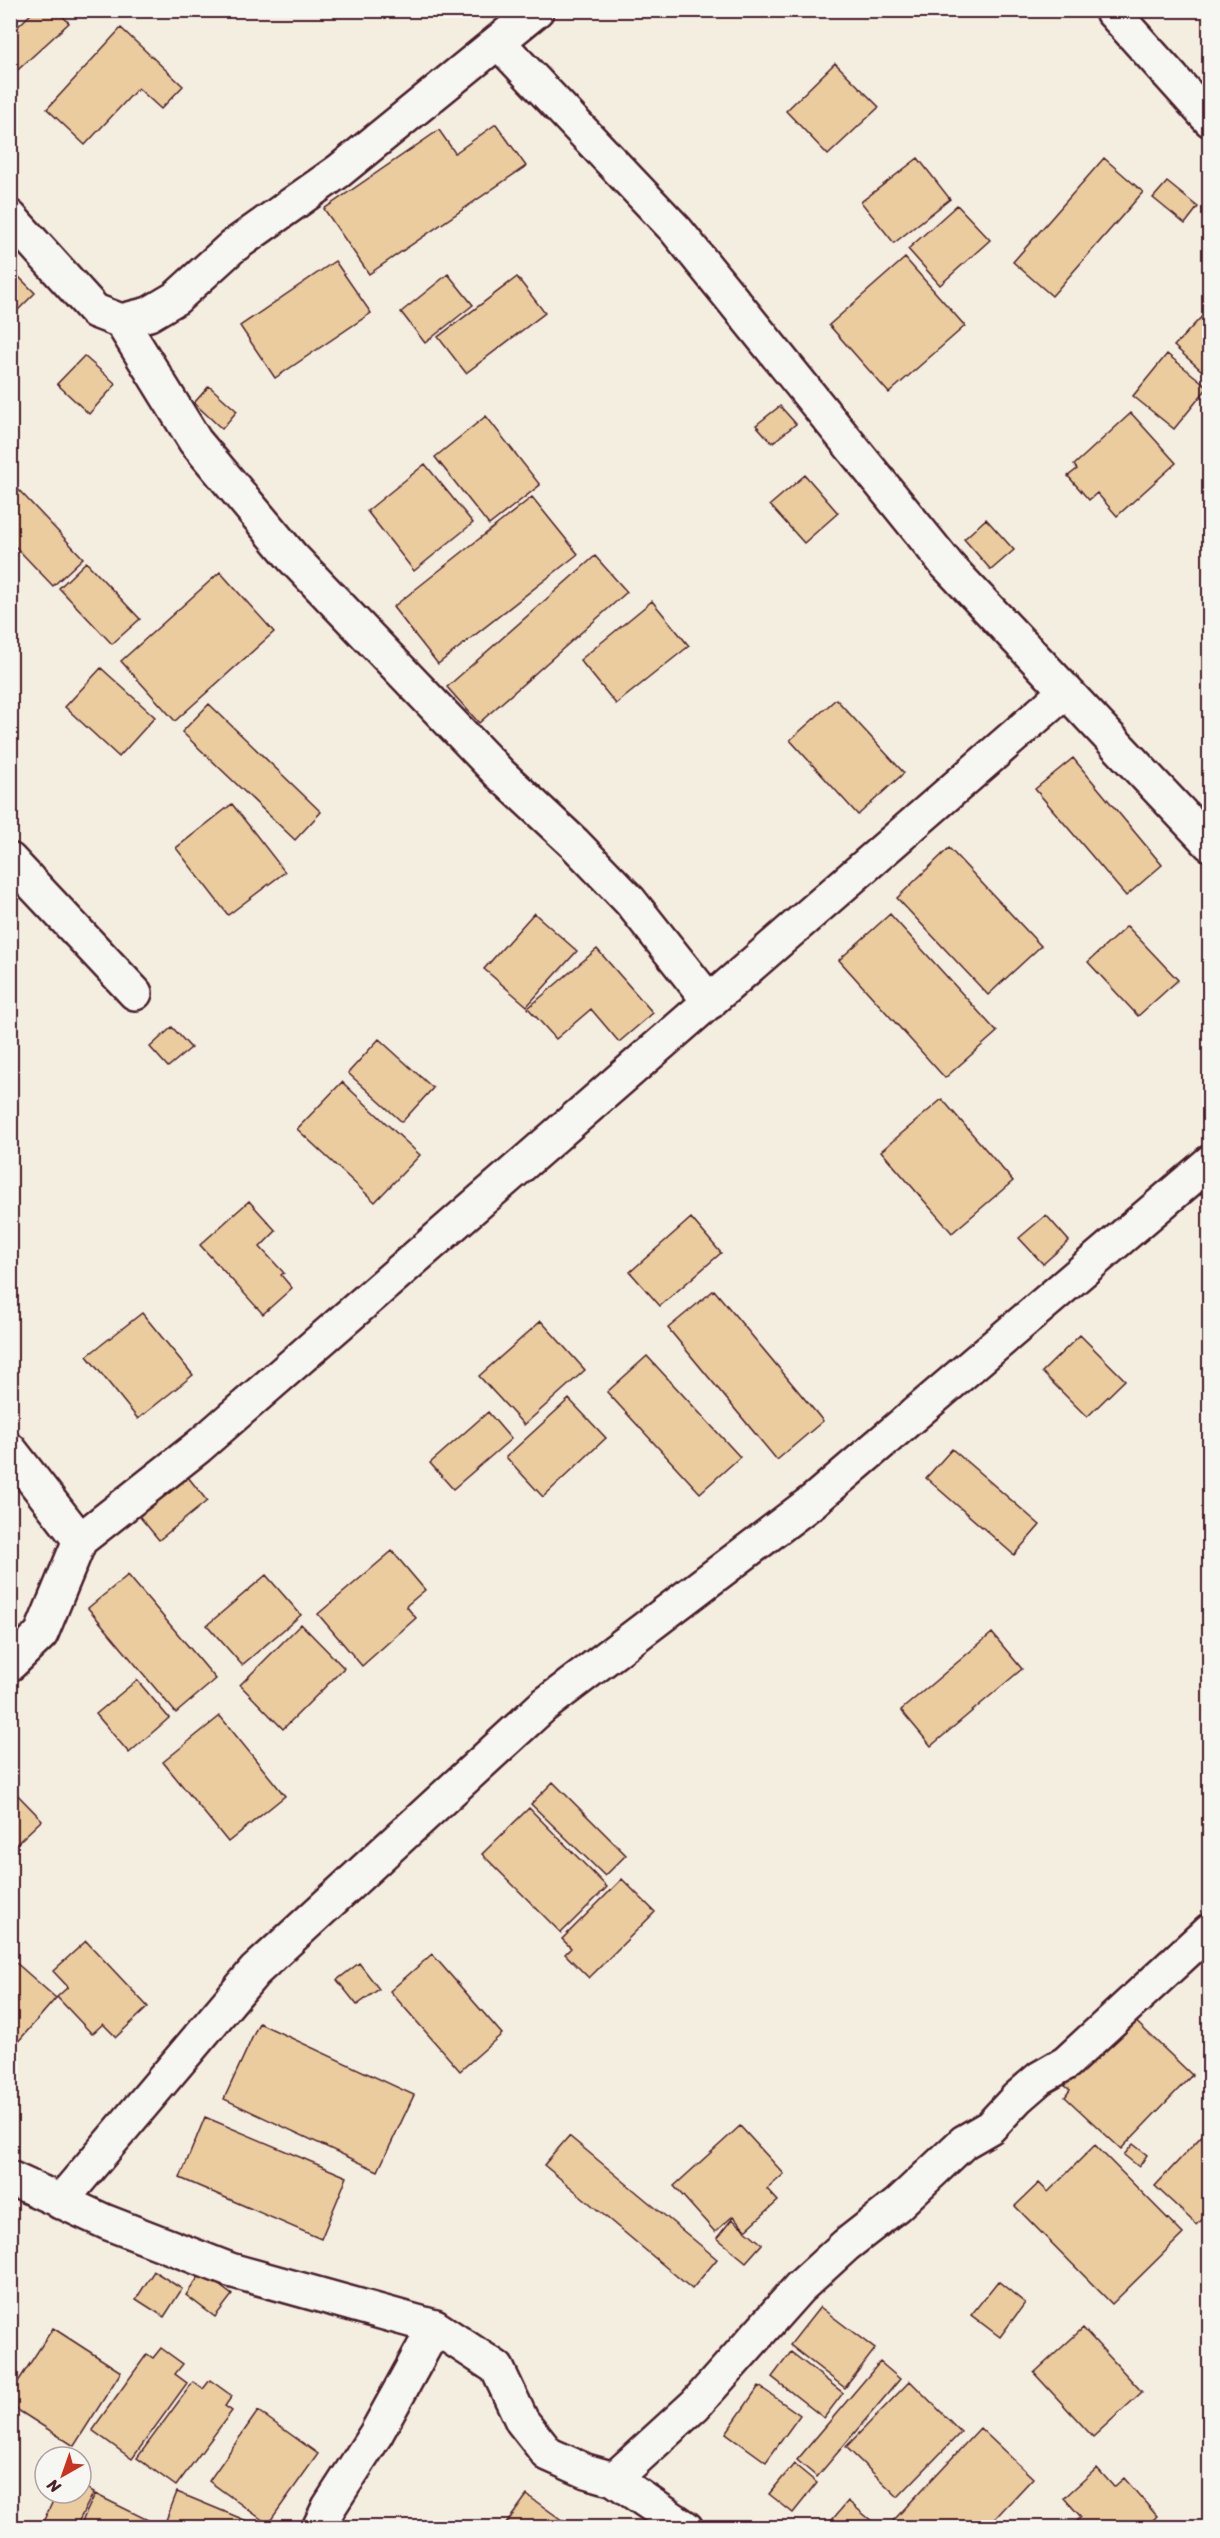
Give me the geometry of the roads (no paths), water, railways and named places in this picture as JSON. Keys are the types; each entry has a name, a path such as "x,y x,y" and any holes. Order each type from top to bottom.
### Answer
{"street":[{"path":"121,321 149,314 176,298 232,248 339,171 537,10"},
{"path":"1111,10 1209,120"},
{"path":"498,42 676,230 947,565 1209,844"},
{"path":"10,217 95,310 121,321 195,441 292,557 500,774 574,843 630,901 710,1002"},
{"path":"10,1664 41,1634 80,1540 198,1447 1066,691"},
{"path":"10,860 135,993"},
{"path":"60,2202 255,1971 543,1706 813,1501 1208,1165"},
{"path":"10,1450 80,1540"},
{"path":"614,2479 695,2405 799,2288 846,2245 897,2205 964,2142 990,2127 1017,2098 1040,2078 1065,2063 1209,1930"},
{"path":"10,2178 60,2202 230,2270 435,2327 497,2368 522,2421 548,2454 586,2471 614,2479 686,2528"},
{"path":"319,2528 329,2507 376,2434 435,2327"}]}
